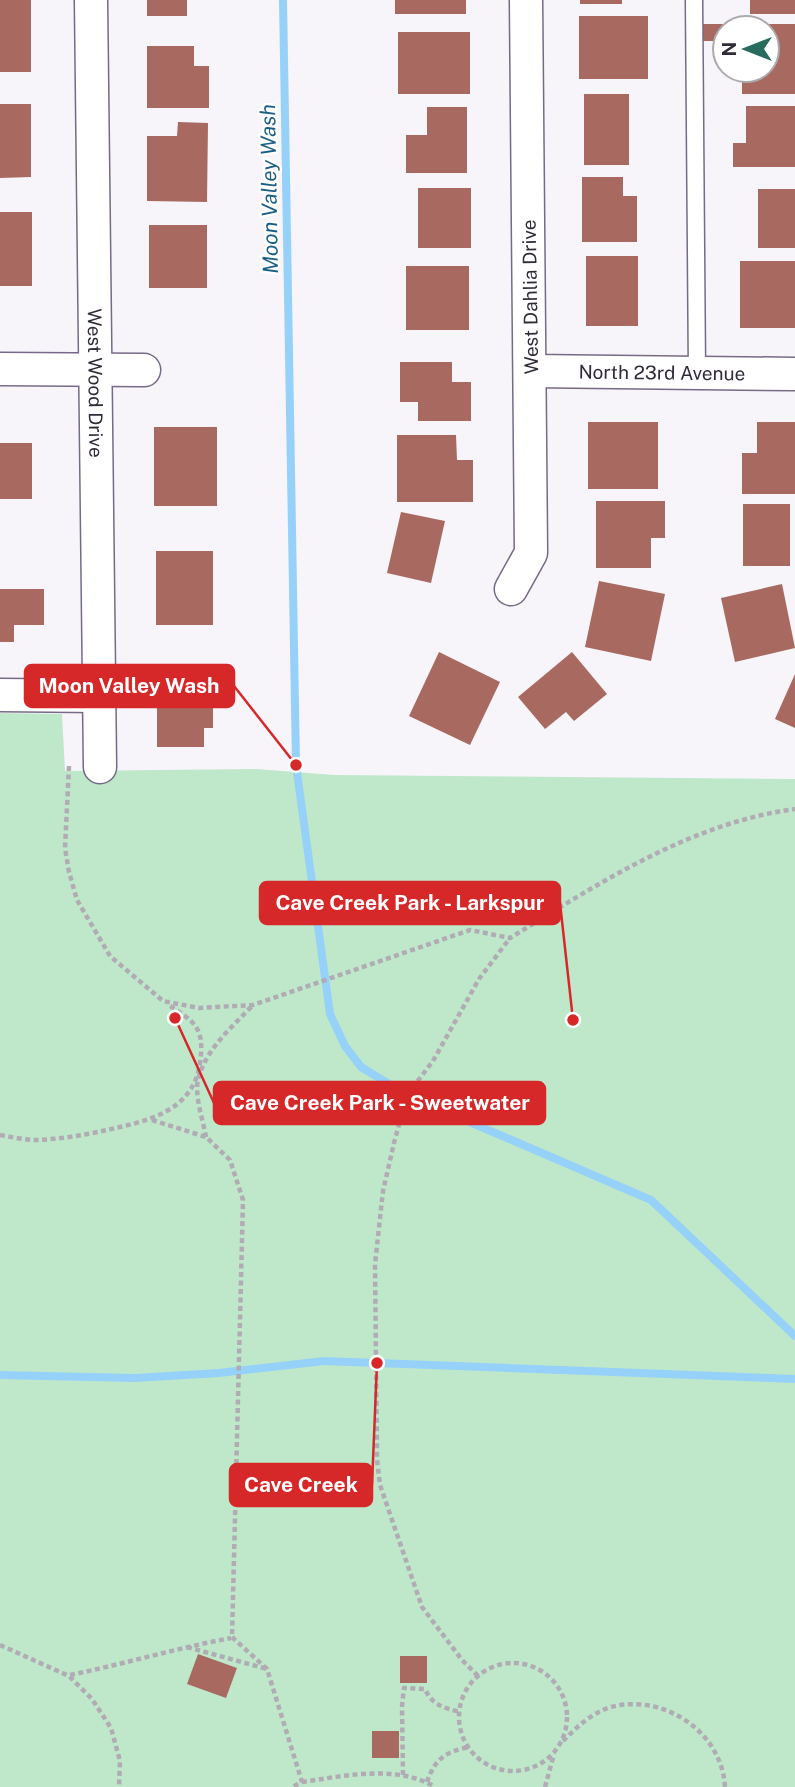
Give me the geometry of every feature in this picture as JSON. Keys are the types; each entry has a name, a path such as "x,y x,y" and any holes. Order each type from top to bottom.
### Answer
{"street":[{"name":"West Wood Drive","path":"91,0 100,767"},
{"name":"West Dahlia Drive","path":"510,589 531,553 526,0"},
{"path":"0,369 144,370"},
{"name":"North 23rd Avenue","path":"531,371 795,374"},
{"path":"0,695 99,696"}],"lane":[{"path":"694,0 697,373"}],"path":[{"path":"69,756 65,848 77,900 110,956 163,1001 191,1020 203,1042 198,1099 206,1137"},
{"path":"478,1676 462,1660 422,1607 380,1485 377,1459 375,1264 383,1191 407,1095 433,1061 479,979 510,938 616,873 720,825 795,809"},
{"path":"163,1001 199,1009 253,1006 470,930 510,938"},
{"path":"0,1135 36,1140 89,1134 152,1120 183,1100 219,1040 253,1006"},
{"path":"152,1120 206,1137 230,1160 243,1200 232,1637 267,1669 302,1782"},
{"path":"69,1676 232,1637"},
{"path":"0,1645 69,1676 92,1699 111,1728 120,1761 119,1787"},
{"path":"185,1647 267,1669"},
{"path":"545,1787 554,1755 561,1744 567,1723 566,1704 556,1683 541,1671 524,1664 494,1666 470,1685 461,1702 460,1712 461,1729 469,1747 473,1754 488,1765 506,1771 532,1768 549,1759 561,1744 583,1721 611,1707 642,1704 670,1711 696,1728 716,1753 724,1775 724,1787"},
{"path":"403,1775 404,1688 425,1689 429,1699 443,1708 460,1712"},
{"path":"427,1782 433,1766 444,1755 469,1747"},
{"path":"292,1787 302,1782 337,1776 403,1775 435,1787"}],"green space":[{"path":"0,713 62,714 65,771 256,769 334,775 795,779 795,1787 0,1787"}],"building":[{"path":"0,0 31,0 31,72 0,72"},
{"path":"147,0 187,0 187,16 147,16"},
{"path":"395,0 466,0 466,14 395,14"},
{"path":"580,0 622,0 622,4 580,4"},
{"path":"750,0 795,0 795,14 750,14"},
{"path":"579,16 648,16 648,79 579,79"},
{"path":"703,24 711,24 711,41 703,41"},
{"path":"781,24 795,24 795,94 742,94 742,84 781,84"},
{"path":"398,32 470,32 470,94 398,94"},
{"path":"147,46 194,46 194,66 209,66 209,108 147,108"},
{"path":"584,94 629,94 629,165 584,165"},
{"path":"0,104 31,104 31,177 0,178"},
{"path":"746,106 795,106 795,167 733,167 733,143 746,143"},
{"path":"427,107 467,107 467,173 406,173 406,135 427,135"},
{"path":"178,122 208,123 207,202 147,201 147,136 177,136"},
{"path":"582,177 623,177 623,196 637,196 637,242 582,242"},
{"path":"418,188 471,188 471,248 418,248"},
{"path":"758,189 795,189 795,248 758,248"},
{"path":"0,212 32,212 32,286 0,286"},
{"path":"149,225 207,225 207,288 149,288"},
{"path":"586,256 638,256 638,326 586,326"},
{"path":"740,261 795,261 795,328 740,328"},
{"path":"406,266 469,266 469,330 406,330"},
{"path":"400,362 452,362 452,382 471,382 471,421 418,421 418,402 400,402"},
{"path":"588,422 658,422 658,489 588,489"},
{"path":"757,422 795,422 795,494 742,494 742,453 757,453"},
{"path":"154,427 217,427 217,506 154,506"},
{"path":"397,435 456,435 457,460 473,460 473,502 397,502"},
{"path":"0,443 32,443 32,499 0,499"},
{"path":"596,501 665,501 665,538 651,538 651,568 596,568"},
{"path":"743,504 790,504 790,566 743,566"},
{"path":"401,512 445,521 431,583 387,573"},
{"path":"156,551 213,551 213,625 156,625"},
{"path":"599,581 665,594 651,661 585,647"},
{"path":"782,584 795,648 735,662 721,598"},
{"path":"0,589 44,589 44,625 14,625 14,642 0,642"},
{"path":"439,652 500,682 470,745 409,716"},
{"path":"572,652 607,694 574,721 566,712 545,729 518,697"},
{"path":"157,674 213,674 213,728 204,728 204,747 157,747"},
{"path":"795,674 795,728 775,719"},
{"path":"198,1654 237,1668 226,1698 187,1684"},
{"path":"400,1656 427,1656 427,1683 400,1683"},
{"path":"372,1731 399,1731 399,1758 372,1758"}],"waterway":[{"name":"Moon Valley Wash","path":"283,0 296,765 330,1014 345,1046 361,1067 407,1095 651,1200 795,1336"},
{"path":"0,1375 135,1378 219,1373 324,1361 795,1379"}],"place":[{"name":"Moon Valley Wash","path":"296,765"},
{"name":"Cave Creek Park - Sweetwater","path":"175,1018"},
{"name":"Cave Creek Park - Larkspur","path":"573,1020"},
{"name":"Cave Creek","path":"377,1363"}]}
